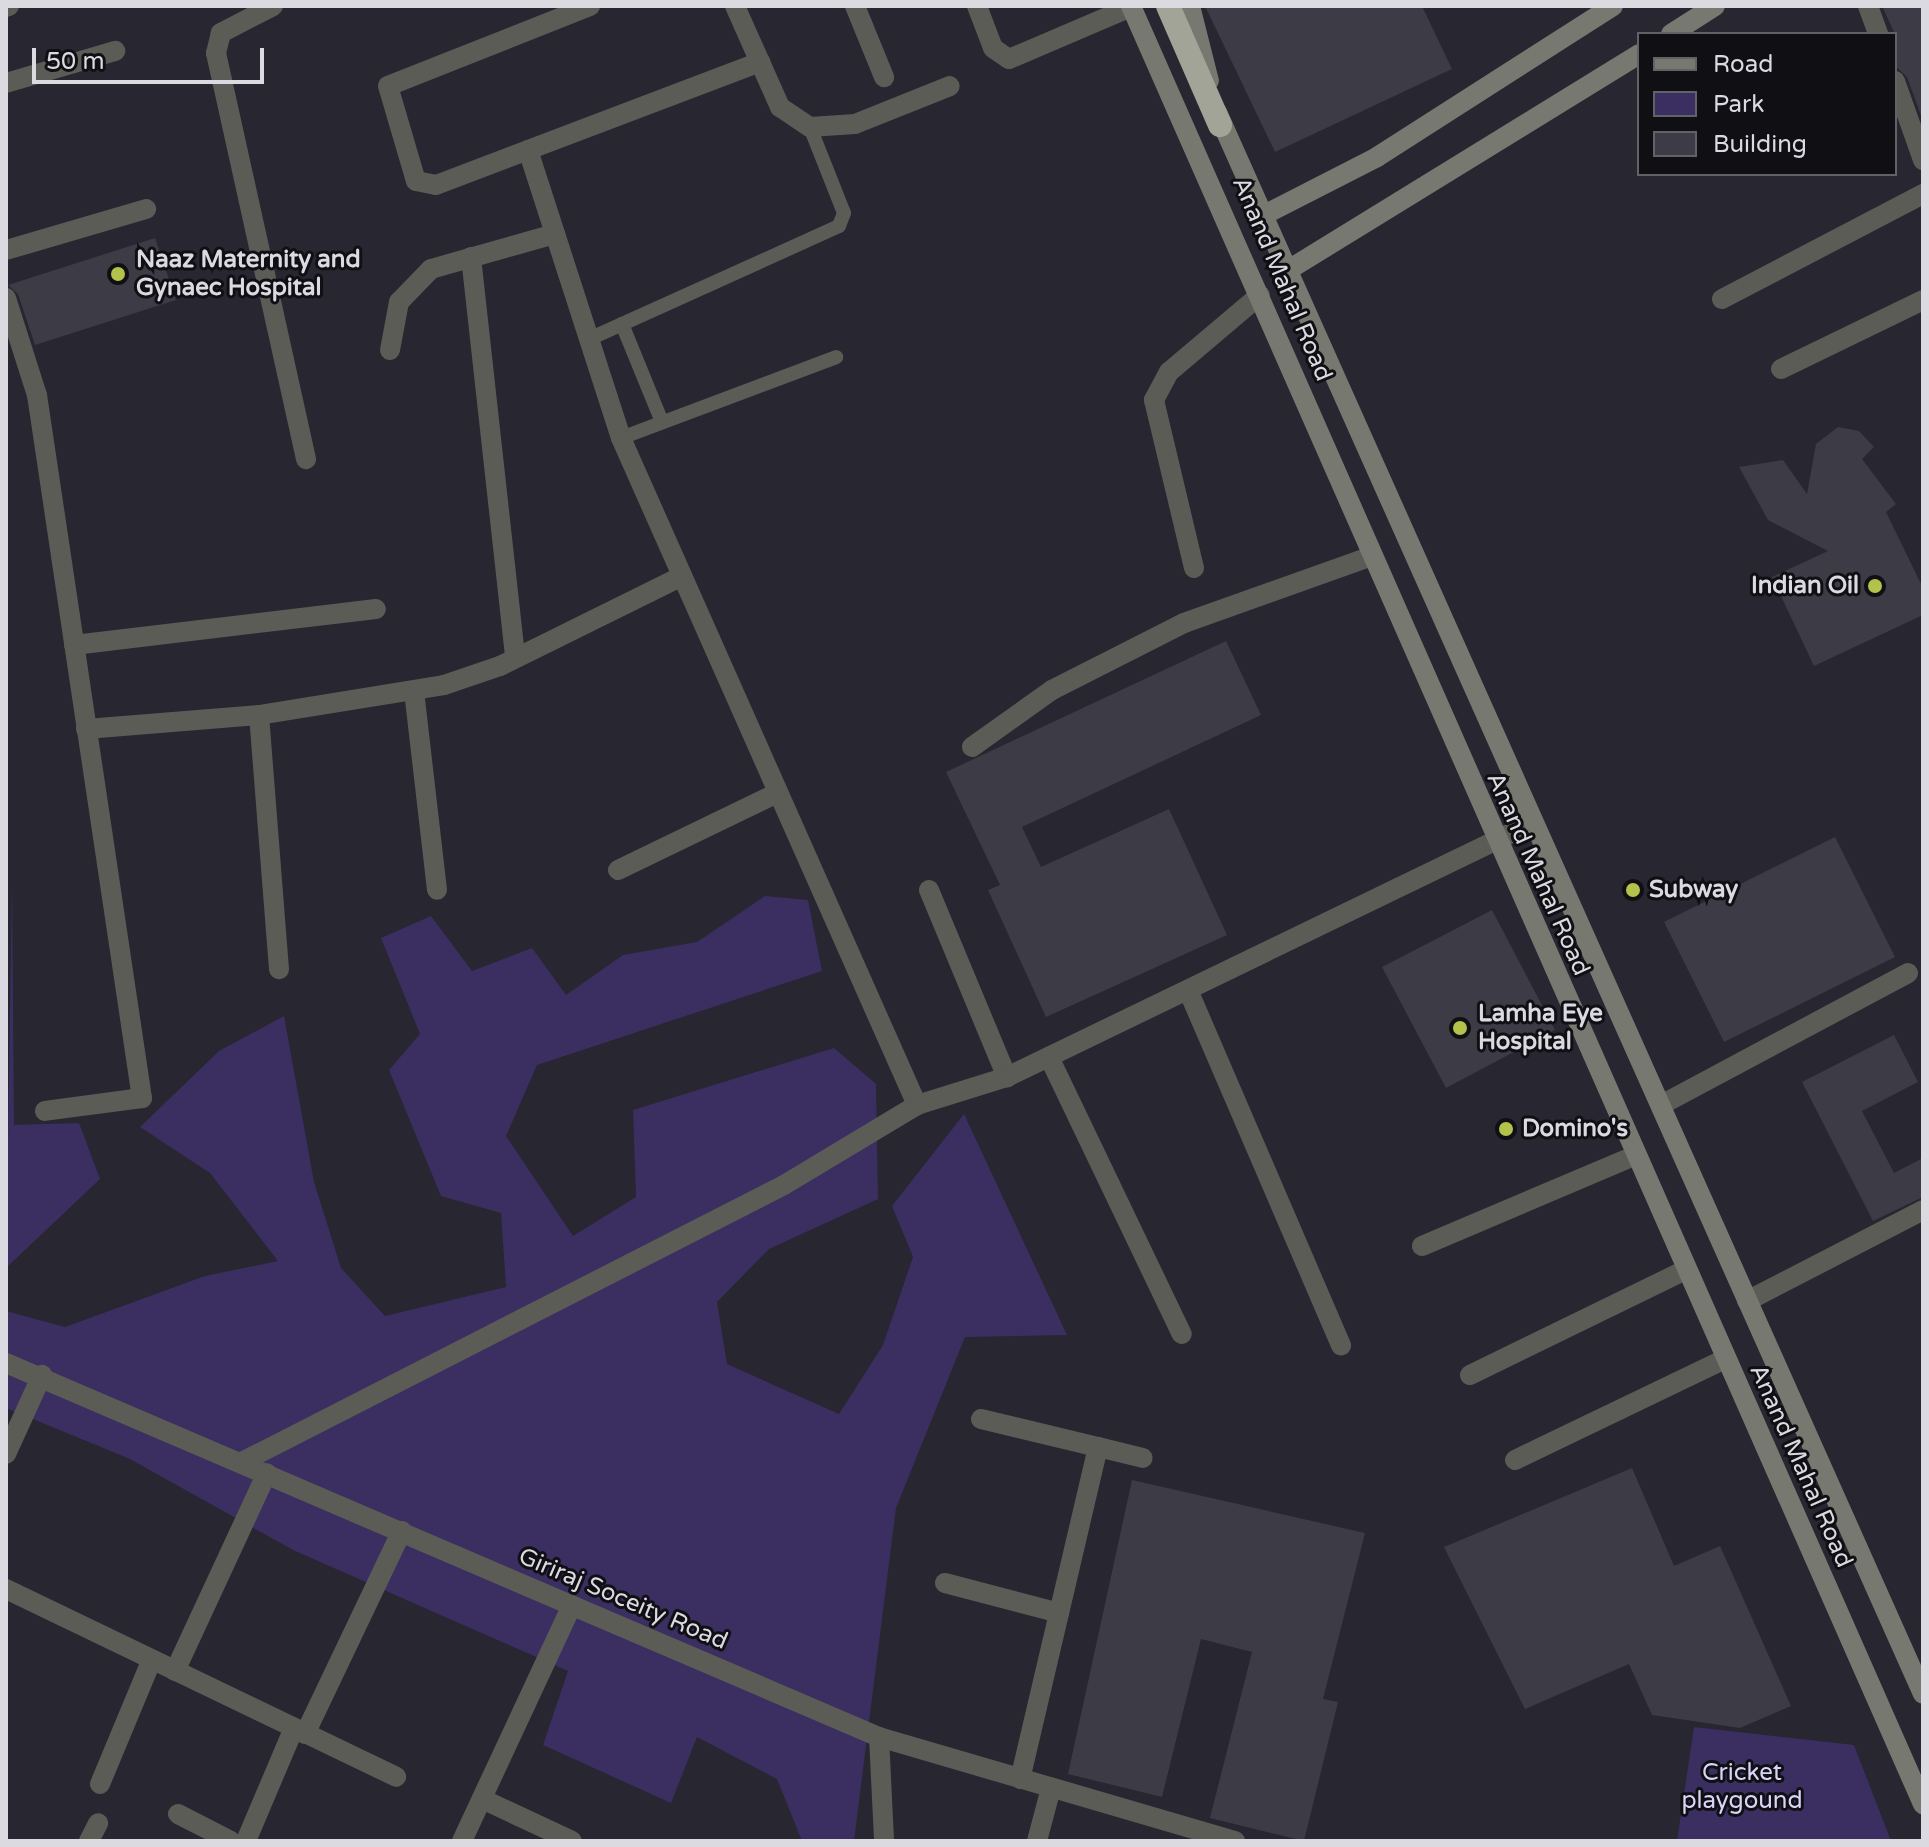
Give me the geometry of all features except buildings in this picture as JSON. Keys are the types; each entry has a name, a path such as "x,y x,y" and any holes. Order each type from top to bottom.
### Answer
{"highway":[{"path":"1168,6 1220,125"}],"main road":[{"path":"1190,6 1220,125"},
{"path":"1260,217 1377,157 1584,14 1613,6"},
{"path":"1674,32 1715,6"},
{"name":"Anand Mahal Road","path":"1131,7 1260,295 1494,841 1923,1804"},
{"path":"1281,263 1637,55"},
{"name":"Anand Mahal Road","path":"1220,125 1923,1694"}],"street":[{"path":"273,6 221,33 216,53 306,459"},
{"path":"590,6 388,86 421,185 528,150 760,62"},
{"path":"736,6 780,107 810,127 855,124 950,86"},
{"path":"855,6 884,77"},
{"path":"977,6 993,48 1009,59 1131,7"},
{"path":"1868,6 1877,32"},
{"path":"6,83 115,51"},
{"path":"1897,87 1923,160"},
{"path":"528,150 621,438 775,794 917,1105"},
{"path":"1722,299 1923,194"},
{"path":"6,250 146,209"},
{"path":"390,350 409,284 471,257 555,234"},
{"path":"471,257 515,658"},
{"path":"1194,568 1154,400 1169,372 1260,295"},
{"path":"6,298 37,395 142,1098 45,1111"},
{"path":"1781,369 1923,300"},
{"path":"972,747 1052,690 1184,623 1372,556"},
{"path":"86,729 259,715 414,691 515,658 680,577"},
{"path":"74,645 376,609"},
{"path":"414,691 437,890"},
{"path":"259,715 279,969"},
{"path":"618,870 775,794"},
{"path":"242,1462 784,1185 917,1105 1007,1077 1532,823"},
{"path":"929,890 1007,1077"},
{"path":"1661,1105 1908,973"},
{"path":"1188,990 1341,1345"},
{"path":"1049,1057 1182,1334"},
{"path":"1422,1246 1634,1156"},
{"path":"1747,1301 1923,1210"},
{"path":"1470,1375 1685,1270"},
{"path":"1515,1460 1725,1359"},
{"name":"Giriraj Soceity Road","path":"6,1363 42,1375 879,1737 1051,1788 1185,1834 1235,1841"},
{"path":"6,1454 42,1375"},
{"path":"981,1419 1143,1458"},
{"path":"1020,1779 1098,1447"},
{"path":"175,1671 267,1473"},
{"path":"246,1841 402,1531"},
{"path":"945,1583 1059,1613"},
{"path":"9,1597 152,1659 396,1777"},
{"path":"462,1841 572,1605"},
{"path":"100,1784 152,1659"},
{"path":"879,1737 884,1841"},
{"path":"1037,1841 1051,1788"},
{"path":"482,1799 572,1841"},
{"path":"178,1814 231,1841"}],"lane":[{"path":"589,339 839,226 844,213 810,127"},
{"path":"622,324 662,422"},
{"path":"621,438 836,357"}],"green space":[{"path":"12,879 14,1125 79,1123 100,1179 6,1268"},
{"path":"765,896 808,900 822,971 537,1065 506,1136 573,1236 636,1197 633,1110 834,1048 876,1084 878,1199 769,1249 717,1302 727,1364 839,1414 883,1345 913,1257 892,1206 964,1114 1067,1335 965,1337 896,1508 854,1841 802,1841 777,1779 697,1737 671,1803 543,1745 568,1671 293,1550 130,1459 6,1408 6,1311 65,1327 205,1276 278,1261 210,1173 140,1127 219,1051 284,1016 314,1182 341,1268 385,1316 506,1287 501,1213 441,1196 389,1070 420,1034 381,938 431,916 472,971 532,948 566,995 623,955 697,942"},
{"name":"Cricket playgound","path":"1694,1727 1854,1745 1891,1841 1677,1841"}],"place":[{"name":"Naaz Maternity and Gynaec Hospital","path":"118,274"},
{"name":"Indian Oil","path":"1875,586"},
{"name":"Subway","path":"1633,890"},
{"name":"Lamha Eye Hospital","path":"1460,1028"},
{"name":"Domino's","path":"1506,1129"}]}
